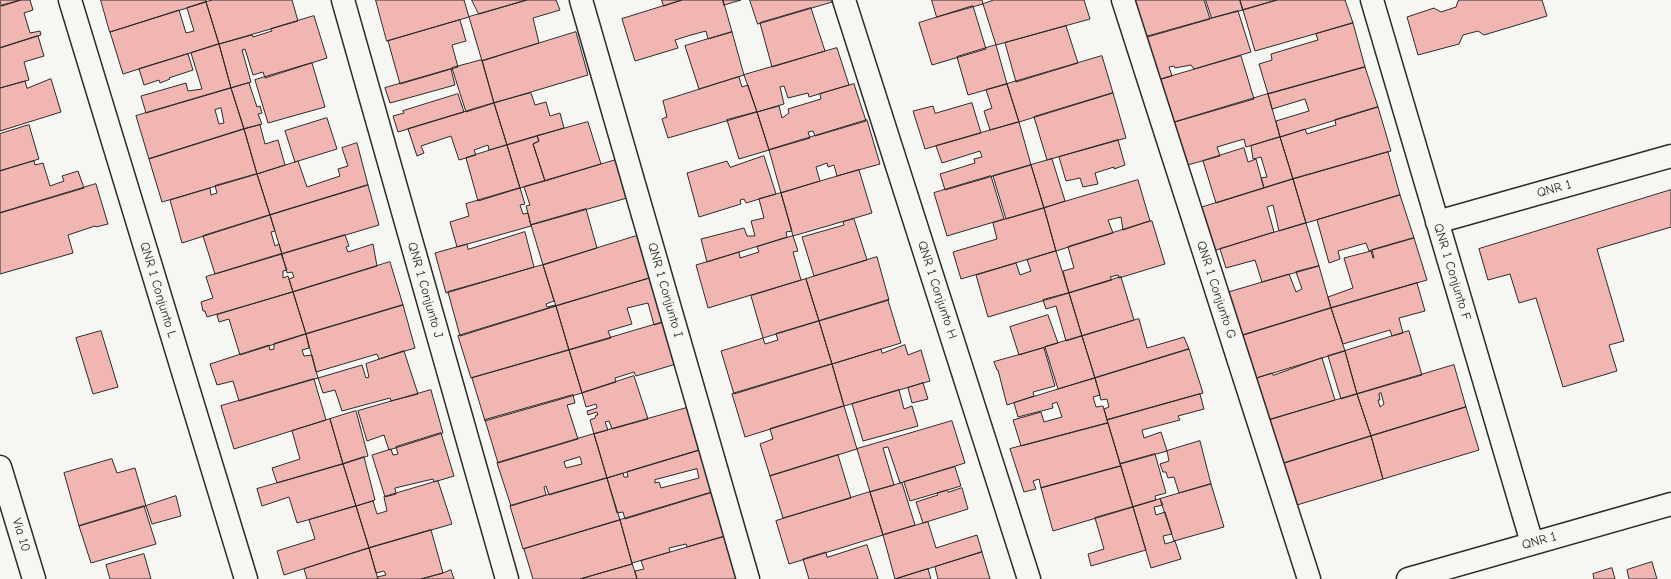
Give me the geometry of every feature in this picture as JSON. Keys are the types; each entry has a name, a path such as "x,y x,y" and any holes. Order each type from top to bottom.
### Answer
{"street":[{"name":"QNR 1 Conjunto L","path":"70,0 246,579"},
{"name":"QNR 1 Conjunto J","path":"343,0 507,579"},
{"name":"QNR 1 Conjunto I","path":"581,0 748,579"},
{"name":"QNR 1 Conjunto H","path":"844,0 1029,579"},
{"name":"QNR 1 Conjunto G","path":"1123,0 1309,579"},
{"name":"QNR 1 Conjunto F","path":"1372,0 1532,543"},
{"name":"QNR 1","path":"1437,222 1671,156"},
{"name":"Via 10","path":"0,467 34,579"},
{"name":"QNR 1","path":"1408,579 1671,504"}],"building":[{"path":"0,0 21,0 2,6"},
{"path":"21,0 30,0 33,10 24,13 30,33 40,31 41,35 0,48 0,6"},
{"path":"101,0 206,0 206,2 110,32"},
{"path":"213,0 292,0 298,21 219,44 206,2"},
{"path":"376,0 464,0 469,17 387,41"},
{"path":"472,0 527,0 479,14"},
{"path":"527,0 556,0 560,10 533,18 539,43 482,61 469,17"},
{"path":"662,0 682,0 664,6"},
{"path":"682,0 723,0 732,32 708,39 706,31 691,35 675,40 678,48 635,61 622,19"},
{"path":"723,0 741,0 724,5"},
{"path":"750,0 832,0 832,2 758,24"},
{"path":"932,0 982,0 983,4 937,17"},
{"path":"994,0 1084,0 1090,19 996,45 983,4"},
{"path":"1133,0 1204,0 1210,19 1144,38"},
{"path":"1206,0 1240,0 1243,10 1212,18"},
{"path":"1240,0 1277,0 1243,10"},
{"path":"1277,0 1345,0 1353,23 1255,51 1243,10"},
{"path":"1542,0 1547,16 1484,35 1478,31 1463,35 1459,44 1418,55 1407,17 1434,8 1441,12 1456,7 1458,1"},
{"path":"206,2 219,44 123,74 110,32 179,10 186,33 194,31 187,8"},
{"path":"973,6 986,49 932,65 919,23"},
{"path":"811,8 825,51 772,67 760,23"},
{"path":"1238,11 1251,52 1194,69 1191,65 1175,68 1174,66 1169,67 1172,76 1155,81 1142,38"},
{"path":"314,16 327,58 265,78 263,72 253,75 245,49 242,50 251,82 231,88 219,44 252,35 253,37 272,31 271,29"},
{"path":"460,20 466,41 452,45 458,67 400,84 388,41"},
{"path":"1353,23 1365,67 1268,94 1259,64 1272,60 1271,54 1318,40 1316,34"},
{"path":"1066,26 1078,63 1016,82 1005,43"},
{"path":"576,32 588,75 494,103 482,61"},
{"path":"732,32 744,75 699,89 685,46"},
{"path":"38,36 44,56 24,62 29,80 0,88 0,48"},
{"path":"219,44 231,88 146,113 141,96 186,83 188,91 202,89 191,53"},
{"path":"996,45 1007,84 968,95 957,57"},
{"path":"837,48 849,85 809,97 808,93 788,98 784,86 780,87 784,104 757,112 744,75"},
{"path":"188,54 193,70 169,78 170,79 160,83 159,80 144,85 139,69"},
{"path":"1102,56 1113,93 1019,122 1007,84"},
{"path":"1241,56 1254,99 1168,124 1155,81"},
{"path":"482,60 494,103 466,112 452,68"},
{"path":"312,63 325,107 268,123 255,80"},
{"path":"1365,67 1378,107 1280,137 1276,121 1309,111 1305,99 1272,109 1268,94"},
{"path":"451,69 455,85 390,103 385,88"},
{"path":"739,77 742,87 748,85 757,112 668,138 662,119 667,117 663,101"},
{"path":"51,79 61,112 0,131 0,88 25,81 27,88"},
{"path":"249,83 257,107 260,106 262,113 258,114 262,124 244,129 231,88"},
{"path":"854,84 866,121 815,136 813,131 808,132 810,138 769,150 757,112 779,106 782,118 789,113 788,109 821,99 820,94"},
{"path":"1007,84 1019,122 990,130 984,111 992,108 986,90"},
{"path":"231,88 244,129 149,159 136,116","holes":["221,108 224,123 219,124 215,110"]},
{"path":"531,93 535,105 546,102 550,116 560,113 564,128 507,145 494,103"},
{"path":"1113,93 1126,138 1047,160 1034,117"},
{"path":"458,94 464,112 398,132 393,116 404,113 403,111"},
{"path":"1268,94 1280,137 1246,147 1244,139 1217,147 1220,156 1184,166 1172,123"},
{"path":"494,103 507,145 489,150 488,145 474,150 476,155 459,160 451,136 421,146 424,153 417,156 408,129"},
{"path":"972,103 981,133 925,149 913,111 933,106 935,113"},
{"path":"1378,107 1391,151 1293,179 1280,137 1305,129 1307,134 1336,125 1335,120"},
{"path":"757,112 769,150 739,159 727,120"},
{"path":"327,118 337,149 295,162 285,131"},
{"path":"867,120 880,164 837,176 834,165 828,167 827,163 816,167 820,181 781,193 769,150"},
{"path":"588,122 601,164 545,181 533,144 539,141 537,136"},
{"path":"1019,122 1031,165 945,190 940,174 975,163 974,159 982,157 980,151 942,163 936,146"},
{"path":"29,125 39,159 0,171 0,134"},
{"path":"260,125 265,144 278,140 285,165 257,174 244,129"},
{"path":"244,129 257,174 162,202 149,159"},
{"path":"537,136 539,141 533,144 545,181 520,188 507,145"},
{"path":"1280,137 1293,179 1264,188 1261,178 1267,177 1261,157 1253,159 1251,146"},
{"path":"1118,140 1125,165 1095,173 1098,184 1083,187 1080,178 1066,181 1059,157"},
{"path":"357,143 368,185 270,215 257,174 298,161 307,187 340,176 338,169 348,166 342,148"},
{"path":"507,145 520,188 478,201 466,158"},
{"path":"1244,148 1248,162 1256,159 1264,188 1216,203 1203,161"},
{"path":"1388,152 1400,195 1306,223 1293,179"},
{"path":"764,156 776,194 746,203 744,199 740,200 741,204 699,217 687,173 727,161 730,167"},
{"path":"1052,159 1065,201 1044,208 1031,165"},
{"path":"616,160 627,198 531,225 526,206 530,205 524,187"},
{"path":"34,161 35,165 43,163 50,186 64,181 62,176 78,171 84,188 0,213 0,171"},
{"path":"1031,165 1044,208 1006,219 993,176"},
{"path":"859,170 872,213 793,236 781,193"},
{"path":"257,174 270,215 182,243 170,200 210,188 211,195 217,193 215,186"},
{"path":"991,176 1004,219 947,236 934,193"},
{"path":"1293,179 1306,223 1279,231 1273,205 1267,207 1274,232 1213,251 1200,208"},
{"path":"1138,180 1150,221 1123,230 1121,217 1108,220 1113,233 1056,251 1044,208"},
{"path":"96,184 108,224 95,226 68,235 73,253 0,274 0,213"},
{"path":"368,185 379,225 282,254 270,215"},
{"path":"520,188 525,204 520,205 523,214 528,213 531,226 457,247 450,222 469,216 466,204"},
{"path":"1671,190 1671,227 1597,249 1624,341 1609,345 1617,371 1563,387 1536,298 1519,303 1510,274 1488,280 1479,249"},
{"path":"781,193 792,231 786,232 787,237 707,262 701,239 744,228 747,236 755,236 751,221 764,218 759,199"},
{"path":"1400,195 1414,238 1369,251 1366,243 1338,251 1340,259 1329,263 1317,220"},
{"path":"1044,208 1056,251 961,279 953,252 997,239 993,223"},
{"path":"586,209 597,248 543,265 531,225"},
{"path":"270,215 275,231 271,232 275,246 279,244 282,254 215,274 203,236"},
{"path":"854,219 867,260 814,276 802,237 844,225 843,222"},
{"path":"1152,221 1165,264 1119,278 1118,275 1110,277 1112,280 1069,293 1063,271 1074,268 1068,247"},
{"path":"1306,223 1319,266 1262,282 1255,260 1226,268 1220,249"},
{"path":"525,232 534,267 446,293 435,253 467,244 468,249"},
{"path":"643,234 656,276 556,306 543,265"},
{"path":"345,235 349,246 346,247 348,252 373,244 377,266 293,292 289,279 294,277 292,272 287,273 282,254"},
{"path":"793,236 798,251 793,252 801,280 708,308 696,265 739,252 740,258 759,252 757,247"},
{"path":"1414,238 1427,280 1331,308 1328,297 1353,288 1344,258 1371,251 1374,258 1372,250"},
{"path":"1056,251 1069,293 988,317 976,275 1016,263 1020,275 1031,271 1027,260"},
{"path":"281,254 287,270 283,271 283,278 288,276 293,292 207,317 205,311 203,311 201,302 213,298 206,277"},
{"path":"877,257 889,300 819,321 806,279"},
{"path":"390,262 403,305 306,334 293,292"},
{"path":"543,265 554,301 546,304 547,307 556,306 460,336 448,292"},
{"path":"1319,266 1331,308 1237,337 1225,293 1289,274 1296,292 1302,289 1296,272"},
{"path":"654,277 667,321 654,325 648,303 627,308 632,324 608,331 611,338 569,350 556,306"},
{"path":"1121,277 1134,320 1082,336 1069,293"},
{"path":"806,279 819,321 763,338 751,296"},
{"path":"1417,283 1425,311 1399,318 1403,333 1392,336 1390,330 1343,344 1331,308"},
{"path":"293,292 306,334 240,355 229,319 219,322 217,315"},
{"path":"1069,293 1082,336 1066,341 1056,306 1046,309 1043,300"},
{"path":"888,300 901,343 832,364 819,321"},
{"path":"403,305 415,348 379,359 377,354 316,372 306,334"},
{"path":"556,306 569,350 471,378 458,336"},
{"path":"1331,308 1345,351 1250,380 1237,337"},
{"path":"1048,315 1058,343 1019,355 1010,327"},
{"path":"1139,319 1147,348 1184,337 1189,349 1095,378 1082,336"},
{"path":"667,321 676,364 636,376 634,372 615,378 616,382 582,393 569,350"},
{"path":"819,321 832,364 734,394 721,351 763,338 765,344 778,340 776,334"},
{"path":"101,331 118,387 93,394 76,338"},
{"path":"1409,331 1422,375 1357,394 1345,351"},
{"path":"306,334 309,348 302,350 304,356 312,355 318,378 239,401 233,381 217,385 210,364 269,345 270,350 274,349 274,344"},
{"path":"1082,336 1095,378 1058,389 1045,347"},
{"path":"905,345 908,355 921,350 930,381 844,406 832,364 881,349 882,353"},
{"path":"1044,348 1055,386 1033,392 1034,396 1007,405 998,370 994,362"},
{"path":"1189,349 1203,393 1107,420 1104,409 1109,407 1107,399 1101,400 1095,378"},
{"path":"569,350 582,393 485,421 472,378"},
{"path":"404,351 418,394 391,401 390,398 342,411 335,390 323,393 318,378 362,365 366,378 369,377 366,364"},
{"path":"1345,351 1357,394 1341,399 1328,356"},
{"path":"1322,358 1335,400 1262,422 1250,380 1272,373 1273,375"},
{"path":"832,364 844,406 745,437 732,394"},
{"path":"1454,365 1466,407 1371,436 1357,394","holes":["1381,393 1384,404 1380,407 1378,400 1380,400 1379,394"]},
{"path":"634,376 648,419 612,429 609,421 605,422 608,430 594,434 590,420 598,415 597,412 588,415 587,411 597,408 596,404 586,407 582,393"},
{"path":"1095,378 1100,395 1093,397 1096,407 1103,406 1108,423 1021,446 1013,420 1041,412 1044,422 1062,417 1057,402 1052,404 1053,408 1018,417 1014,403"},
{"path":"314,379 326,420 234,449 221,406"},
{"path":"923,383 928,399 912,403 908,388"},
{"path":"431,390 443,433 389,450 384,435 367,441 358,411"},
{"path":"899,390 904,409 912,406 918,426 863,441 852,404"},
{"path":"1200,394 1204,409 1178,416 1180,420 1142,430 1144,438 1161,432 1167,451 1120,464 1107,420"},
{"path":"1357,394 1371,436 1275,466 1262,422"},
{"path":"573,395 575,403 567,405 578,439 498,463 485,420"},
{"path":"844,406 857,449 770,476 760,444 773,439 770,429"},
{"path":"690,407 700,450 607,478 594,434"},
{"path":"1466,407 1479,450 1383,479 1371,436"},
{"path":"356,411 368,456 343,464 330,419"},
{"path":"330,419 343,464 277,483 272,468 300,459 292,431"},
{"path":"952,421 965,463 900,483 888,447 883,448 894,485 870,492 857,449"},
{"path":"1108,423 1121,466 1041,488 1039,479 1033,481 1036,489 1024,492 1010,449"},
{"path":"441,433 454,476 434,482 433,479 395,488 396,494 385,497 372,455 391,449 393,455 398,454 396,447"},
{"path":"594,434 607,478 549,495 546,486 544,487 546,495 511,506 497,463","holes":["580,457 582,464 566,468 564,462"]},
{"path":"1371,436 1383,479 1287,508 1275,466"},
{"path":"1200,441 1211,484 1179,493 1174,477 1168,478 1166,472 1163,472 1160,464 1169,461 1167,451"},
{"path":"700,450 713,492 625,519 623,512 617,513 607,478 623,473 624,477 628,477 627,472","holes":["697,469 699,478 661,488 659,482 655,483 655,480"]},
{"path":"1155,454 1166,493 1155,496 1156,500 1133,507 1120,464"},
{"path":"838,455 851,498 783,518 770,476"},
{"path":"364,457 375,500 356,506 343,464"},
{"path":"112,459 117,473 135,468 146,506 79,526 64,473"},
{"path":"343,464 356,506 297,523 289,497 262,506 257,489"},
{"path":"1121,466 1133,507 1053,531 1041,488"},
{"path":"955,467 961,486 910,501 904,482"},
{"path":"607,478 620,520 523,549 510,506"},
{"path":"438,481 452,524 369,548 356,506 373,501 377,514 387,511 384,497"},
{"path":"902,483 915,525 883,535 870,492"},
{"path":"1211,484 1224,527 1174,541 1160,499"},
{"path":"962,488 968,509 923,523 916,502 938,495 937,493"},
{"path":"713,492 726,536 687,547 686,544 669,548 670,552 632,563 620,520"},
{"path":"870,492 883,535 789,564 776,521"},
{"path":"176,496 181,516 152,524 146,506"},
{"path":"1160,499 1163,505 1154,507 1156,515 1165,512 1172,534 1163,536 1165,544 1175,541 1181,559 1151,568 1133,507"},
{"path":"144,506 156,544 91,563 79,526"},
{"path":"356,506 369,548 284,575 277,551 315,539 309,520"},
{"path":"1133,507 1146,550 1091,566 1088,554 1104,549 1095,518"},
{"path":"620,520 632,564 580,579 533,579 524,549"},
{"path":"928,522 936,548 977,535 982,552 895,579 883,535"},
{"path":"431,530 443,573 421,579 378,579 377,577 386,575 384,571 376,573 369,548"},
{"path":"726,536 739,578 637,579 635,571 644,569 641,561"},
{"path":"867,545 878,579 809,579 803,559 826,552 827,557"},
{"path":"369,548 378,579 307,579 304,569"},
{"path":"982,552 990,579 938,579 935,567"},
{"path":"144,554 151,579 110,579 106,565"},
{"path":"1652,562 1657,579 1629,579 1627,570"},
{"path":"632,564 637,579 580,579"},
{"path":"1612,568 1615,579 1594,579 1593,574"},
{"path":"928,569 931,579 895,579"},
{"path":"451,570 454,579 421,579 443,573"}]}
